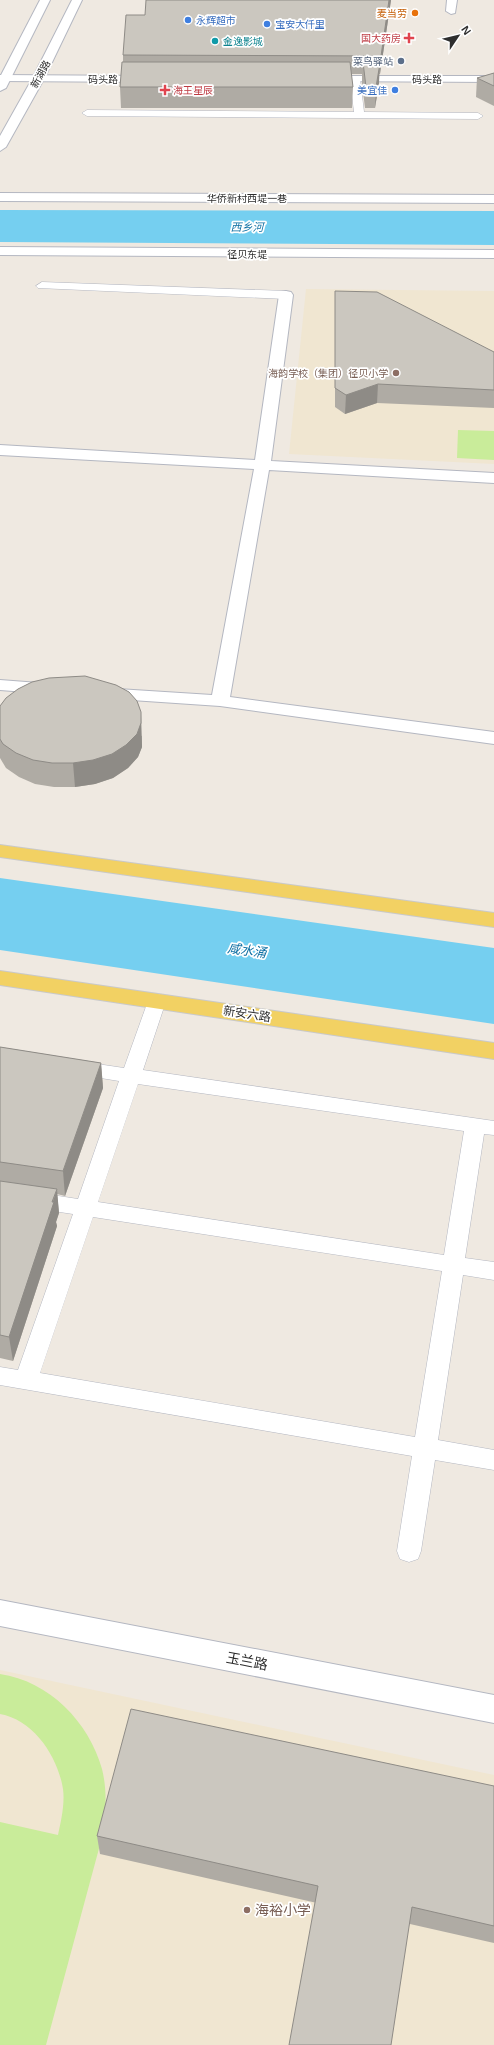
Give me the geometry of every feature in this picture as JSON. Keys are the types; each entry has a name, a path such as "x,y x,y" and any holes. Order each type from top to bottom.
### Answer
{"main road":[{"path":"0,851 494,920"},
{"name":"新安六路","path":"0,978 494,1050"}],"street":[{"path":"2,82 45,0"},
{"name":"新湖路","path":"0,147 38,79 78,0"},
{"name":"码头路","path":"2,82 38,79 159,79"},
{"name":"码头路","path":"308,79 494,79"},
{"name":"华侨新村西堤一巷","path":"0,197 494,199"},
{"name":"径贝东堤","path":"0,251 155,254 494,254"},
{"path":"220,701 262,466 286,295"},
{"path":"0,450 494,478"},
{"path":"0,685 220,701 494,738"},
{"name":"玉兰路","path":"0,1613 494,1709"}],"lane":[{"path":"355,79 359,115"},
{"path":"87,113 478,116"},
{"path":"42,286 286,295"},
{"path":"26,1380 157,1001"},
{"path":"62,1066 485,1127 453,1265 409,1551"},
{"path":"0,1195 494,1271"},
{"path":"0,1376 494,1460"}],"shaded area":[{"name":"海韵学校（集团）径贝小学","path":"306,289 494,291 494,464 289,454"},
{"name":"海裕小学","path":"0,1670 494,1775 494,2045 0,2045"}],"green space":[{"path":"458,430 494,431 494,460 457,458"},
{"path":"0,1674 18,1678 35,1685 64,1706 77,1720 96,1752 105,1784 106,1807 104,1830 46,2045 0,2045 0,1822 58,1835 63,1806 63,1789 56,1765 50,1753 34,1732 12,1718 0,1714"}],"water":[{"name":"西乡河","path":"0,210 494,211 494,245 0,242"},
{"name":"咸水涌","path":"0,878 494,948 494,1024 0,950"}],"building":[{"name":"宝安大仟里","path":"146,0 389,0 381,56 123,55 126,15 145,15"},
{"path":"122,62 350,62 353,87 120,87"},
{"path":"363,62 380,63 376,87 366,87"},
{"path":"494,73 494,86 477,78"},
{"path":"335,291 377,292 494,352 494,390 378,384 346,395 335,388"},
{"path":"85,676 116,685 129,692 137,701 141,712 141,723 137,734 126,745 112,754 93,760 73,763 52,763 33,760 16,753 3,744 0,739 0,706 6,698 18,689 32,682 49,678"},
{"path":"0,1047 101,1063 63,1171 0,1162"},
{"path":"0,1181 57,1189 9,1337 0,1335"},
{"path":"131,1709 494,1786 494,1926 412,1907 391,2045 289,2045 318,1886 97,1836"}],"place":[{"name":"麦当劳","path":"415,13"},
{"name":"永辉超市","path":"188,20"},
{"name":"宝安大仟里","path":"267,24"},
{"name":"国大药房","path":"409,38"},
{"name":"金逸影城","path":"215,41"},
{"name":"菜鸟驿站","path":"401,61"},
{"name":"海王星辰","path":"165,90"},
{"name":"美宜佳","path":"395,90"},
{"name":"海韵学校（集团）径贝小学","path":"396,373"},
{"name":"海裕小学","path":"247,1910"}]}
